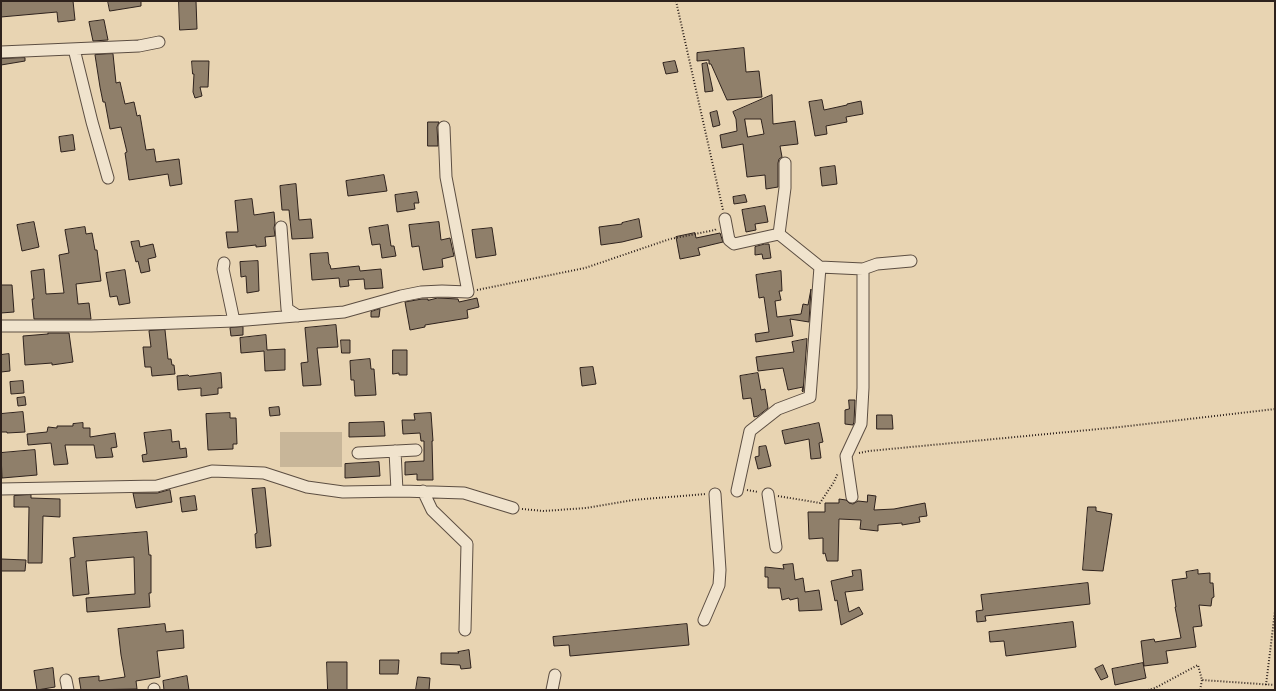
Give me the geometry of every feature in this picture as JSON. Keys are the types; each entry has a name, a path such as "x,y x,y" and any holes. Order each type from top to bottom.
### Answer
{"street":[{"path":"1,52 139,46 159,42"},
{"path":"74,49 108,178"},
{"path":"1,326 91,326 234,321 344,312 421,292 468,292 446,177 444,127"},
{"path":"779,234 785,188 785,163"},
{"path":"725,219 729,240 734,244 779,234"},
{"path":"281,227 287,309 298,316"},
{"path":"779,234 820,267 863,269 877,264 911,261"},
{"path":"224,263 223,269 234,321"},
{"path":"737,491 750,431 778,409 810,396 820,267"},
{"path":"852,497 846,456 861,424 863,388 863,269"},
{"path":"358,453 416,450"},
{"path":"395,451 397,491"},
{"path":"1,489 156,486 212,471 264,474 307,487 343,492 423,491 464,493 513,508"},
{"path":"423,491 432,510 467,544 465,630"},
{"path":"704,620 719,585 720,570 715,494"},
{"path":"768,494 776,547"},
{"path":"552,690 555,675"}],"path":[{"path":"468,292 585,268 670,239 716,230 725,219 676,1"},
{"path":"737,491 748,490 820,503 834,482 846,456 869,451 1120,427 1275,409"},
{"path":"513,508 544,511 586,508 633,500 715,494"},
{"path":"1266,684 1275,611"},
{"path":"1148,690 1156,688 1198,665 1202,680 1200,690"},
{"path":"1202,680 1275,685"}],"shaded area":[{"path":"280,432 342,432 342,467 280,467"}],"building":[{"path":"1,1 73,1 75,20 58,22 57,12 1,17"},
{"path":"108,1 141,1 141,6 110,11"},
{"path":"179,1 196,1 197,29 180,30"},
{"path":"104,20 108,40 93,41 89,22"},
{"path":"744,48 746,72 759,71 762,97 727,100 711,64 709,64 709,60 697,61 697,53"},
{"path":"113,54 116,83 120,82 125,104 134,102 137,116 140,115 146,150 154,149 156,162 179,159 182,184 170,186 168,174 129,180 125,153 127,152 121,127 110,129 105,102 103,102 95,55"},
{"path":"25,58 25,61 1,65 1,59"},
{"path":"192,61 209,61 208,87 200,87 202,96 195,98 193,92 194,74"},
{"path":"675,61 678,72 666,74 663,63"},
{"path":"707,63 713,91 705,92 702,64"},
{"path":"772,95 773,124 795,121 798,144 780,146 782,157 779,159 778,163 778,187 766,189 765,175 747,177 743,144 722,148 720,135 737,131 736,119 733,112","holes":["745,119 761,119 764,134 748,137"]},
{"path":"822,100 824,110 861,101 863,114 846,117 847,122 826,126 827,134 815,136 809,102"},
{"path":"717,111 720,125 713,127 710,113"},
{"path":"428,122 439,122 437,127 438,146 428,146"},
{"path":"73,135 75,150 61,152 59,137"},
{"path":"835,166 837,184 822,186 820,168"},
{"path":"384,175 387,191 348,196 346,181"},
{"path":"296,184 299,220 311,219 313,238 292,239 289,210 282,210 280,186"},
{"path":"417,192 419,203 414,203 415,209 397,212 395,195"},
{"path":"745,195 747,202 734,204 733,197"},
{"path":"252,199 254,215 274,212 275,236 265,237 266,246 256,247 256,245 228,248 226,232 238,232 235,201"},
{"path":"765,206 768,222 755,224 756,230 746,232 742,210"},
{"path":"639,219 642,237 601,245 599,227 622,224"},
{"path":"34,222 39,247 22,251 17,225"},
{"path":"439,222 441,240 450,238 454,256 442,259 443,267 423,270 419,246 412,247 409,225"},
{"path":"388,225 391,246 394,246 396,256 382,258 380,244 372,245 369,228"},
{"path":"85,227 86,234 92,233 95,250 97,250 101,281 76,284 78,304 89,303 91,319 34,319 32,299 34,299 31,271 44,269 46,294 64,293 59,255 69,253 65,230"},
{"path":"492,228 496,255 476,258 472,230"},
{"path":"695,233 696,238 720,233 723,242 698,248 700,255 680,259 676,237"},
{"path":"139,241 140,247 153,244 156,257 148,259 150,271 141,273 138,261 136,262 131,242"},
{"path":"769,244 771,258 763,259 762,254 755,255 755,247"},
{"path":"328,253 331,269 359,266 360,271 381,269 383,288 365,289 364,279 348,280 349,286 340,287 339,278 312,280 310,254"},
{"path":"258,261 259,291 247,293 246,276 241,277 240,262"},
{"path":"125,270 130,303 119,305 117,296 110,297 106,273"},
{"path":"781,271 782,291 779,291 781,300 775,301 777,317 801,314 803,304 808,305 811,289 809,322 790,319 793,336 756,342 755,334 769,332 764,297 759,298 756,275"},
{"path":"1,285 12,285 14,312 1,313"},
{"path":"438,298 458,299 459,302 477,298 479,307 467,310 468,318 425,325 425,327 410,330 405,302"},
{"path":"380,309 379,317 371,317 371,312"},
{"path":"336,325 338,347 317,348 321,385 303,386 301,363 308,362 305,328"},
{"path":"243,327 243,335 231,336 230,328"},
{"path":"165,330 168,359 171,359 172,365 174,365 175,374 152,376 151,367 145,367 143,347 151,347 149,331"},
{"path":"48,333 69,333 73,362 52,365 52,363 25,365 23,336"},
{"path":"266,335 267,350 285,349 285,370 265,371 264,351 241,353 240,338"},
{"path":"807,339 803,392 803,387 788,390 783,368 758,371 756,357 794,352 792,342"},
{"path":"341,340 350,340 350,353 342,353"},
{"path":"393,350 407,350 407,375 399,375 399,373 393,374"},
{"path":"9,354 10,371 1,372 1,355"},
{"path":"370,359 371,369 374,369 376,395 355,396 354,380 351,380 350,361"},
{"path":"593,367 596,384 582,386 580,368"},
{"path":"221,373 222,388 218,388 218,394 201,396 201,388 178,390 177,376"},
{"path":"758,373 761,390 765,389 768,408 758,416 754,417 751,398 743,399 740,376"},
{"path":"23,381 24,393 11,394 10,382"},
{"path":"25,397 26,405 18,406 17,398"},
{"path":"849,400 855,400 853,425 845,424 845,410 849,409"},
{"path":"279,407 280,415 270,416 269,408"},
{"path":"23,412 25,432 1,432 1,414"},
{"path":"230,413 230,418 236,418 237,444 233,444 233,449 208,450 206,414"},
{"path":"431,413 433,480 417,480 417,474 405,475 405,462 424,461 424,441 421,441 420,433 403,434 402,420 415,420 414,414"},
{"path":"877,415 892,415 893,429 877,429"},
{"path":"384,422 385,436 349,437 349,423"},
{"path":"83,423 83,428 90,428 90,437 115,433 117,447 111,448 113,457 96,458 94,445 65,445 68,464 54,465 51,443 28,445 27,434 47,432 48,427 57,428 57,426 73,426 73,424"},
{"path":"819,423 823,442 819,443 821,458 811,459 809,439 785,444 782,431"},
{"path":"171,430 172,442 179,441 180,449 186,448 187,457 143,462 142,455 147,454 144,433"},
{"path":"766,446 771,466 758,469 755,457 759,456 759,447"},
{"path":"35,450 37,475 2,478 1,453"},
{"path":"379,462 380,476 345,478 345,464"},
{"path":"265,488 271,546 256,548 255,534 257,533 252,489"},
{"path":"170,490 172,502 136,508 133,493 157,493"},
{"path":"31,495 31,498 60,499 60,517 43,516 42,563 28,563 29,507 14,507 14,496"},
{"path":"868,495 876,496 874,510 894,509 925,503 927,516 919,517 920,522 902,525 902,523 878,525 878,531 860,529 861,520 839,519 838,561 827,561 825,553 823,554 823,538 809,539 808,512 825,512 825,503 839,503 839,499 846,500 853,504 858,501 867,502"},
{"path":"195,496 197,510 182,512 180,498"},
{"path":"1088,507 1096,507 1096,511 1112,514 1103,571 1083,570"},
{"path":"147,532 149,555 151,555 151,593 149,593 150,607 87,612 86,598 135,594 134,557 86,561 89,594 73,596 70,558 75,557 73,538"},
{"path":"1,559 26,560 25,571 1,571"},
{"path":"793,564 795,580 803,578 805,592 819,590 822,610 799,611 798,598 782,600 780,588 768,588 768,577 765,577 765,567 784,569 783,565"},
{"path":"861,570 863,590 845,592 849,612 859,607 863,614 841,625 837,600 835,601 831,581 853,576 852,571"},
{"path":"1198,570 1198,574 1210,573 1210,583 1213,583 1214,597 1212,598 1211,606 1199,605 1202,626 1193,627 1196,647 1166,651 1168,663 1144,666 1141,641 1154,639 1155,642 1181,638 1172,580 1187,578 1186,572"},
{"path":"1088,583 1090,604 985,616 986,621 977,622 976,611 983,610 981,595"},
{"path":"1073,622 1076,647 1006,656 1004,641 990,642 989,632"},
{"path":"165,624 166,632 183,630 184,648 157,651 160,677 136,681 137,689 81,690 79,678 99,676 99,681 125,677 118,629"},
{"path":"687,624 689,645 570,656 569,645 554,646 553,637"},
{"path":"469,650 471,668 461,669 460,665 441,664 441,653 459,653 458,652"},
{"path":"380,660 399,660 398,674 380,674"},
{"path":"327,662 347,662 347,690 328,690"},
{"path":"1143,663 1146,678 1115,685 1112,669"},
{"path":"1103,665 1108,677 1101,680 1095,669"},
{"path":"53,668 55,687 37,690 34,671"},
{"path":"187,676 189,690 164,690 163,681"},
{"path":"418,677 430,678 429,690 416,690"}]}
